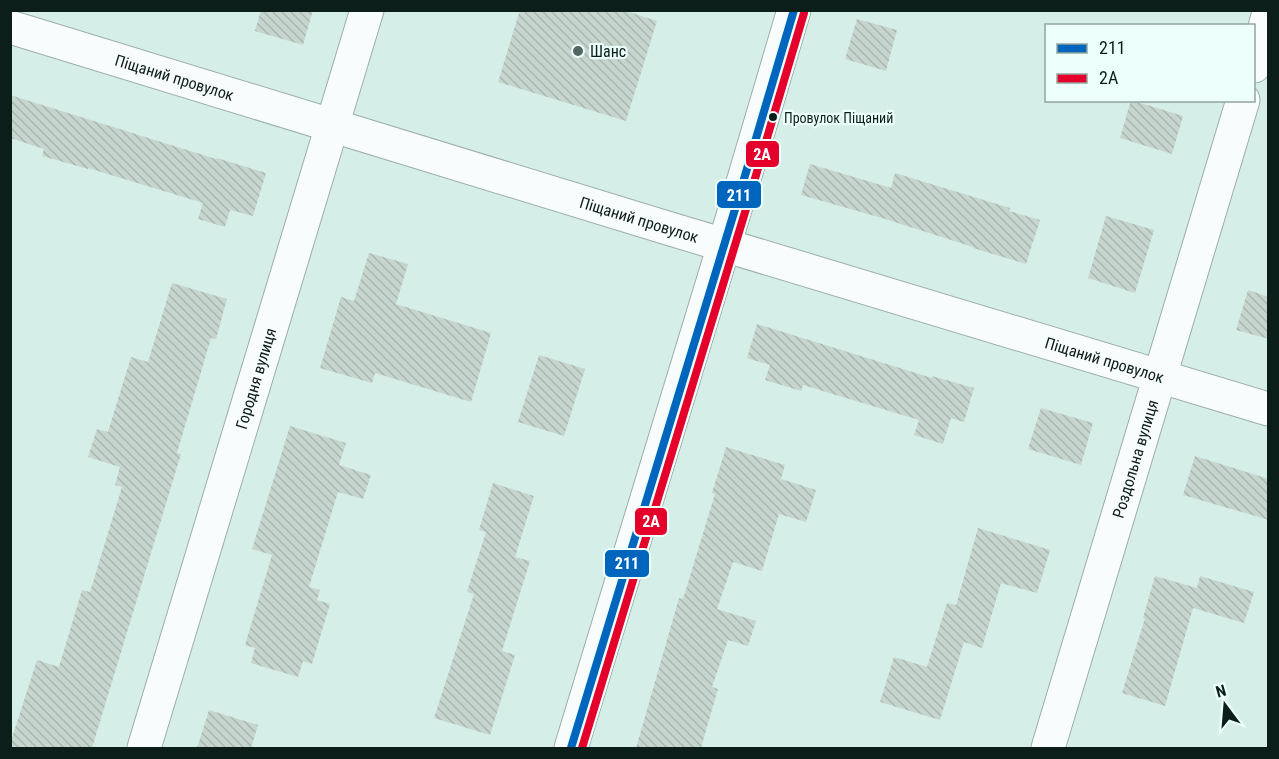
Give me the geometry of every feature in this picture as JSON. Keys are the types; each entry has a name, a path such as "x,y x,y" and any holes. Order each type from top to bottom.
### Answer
{"street":[{"name":"Городня вулиця","path":"144,748 368,10"},
{"path":"571,748 794,10"},
{"path":"1255,63 1269,16"},
{"name":"Піщаний провулок","path":"10,27 1269,409"},
{"name":"Роздольна вулиця","path":"1048,748 1242,102"}],"building":[{"path":"261,10 313,10 303,45 255,31"},
{"path":"520,10 623,10 657,21 626,121 498,82"},
{"path":"857,19 897,30 886,71 845,59"},
{"path":"10,95 266,173 253,216 230,210 225,227 198,219 203,203 42,156 44,149 10,138"},
{"path":"1130,102 1138,102 1183,116 1172,154 1120,138"},
{"path":"810,164 891,188 895,173 1010,208 1009,211 1040,220 1026,264 801,195"},
{"path":"1106,216 1154,230 1135,293 1088,278"},
{"path":"369,253 408,264 396,304 491,333 471,402 375,373 372,383 320,368 341,297 354,301"},
{"path":"172,283 227,299 216,339 211,338 177,453 181,454 92,748 10,748 37,660 59,667 82,590 90,592 122,487 115,485 120,467 88,457 97,429 108,432 131,357 148,362"},
{"path":"1248,290 1269,297 1269,339 1236,330"},
{"path":"757,324 932,378 932,376 974,388 964,422 951,418 943,444 914,435 919,420 803,385 801,391 765,380 770,365 747,358"},
{"path":"539,355 585,369 564,436 518,422"},
{"path":"1041,408 1093,423 1081,465 1028,449"},
{"path":"290,426 346,443 339,465 371,475 363,499 338,492 309,587 320,590 317,600 330,604 312,664 303,661 298,677 251,663 255,648 245,645 272,555 252,549"},
{"path":"726,447 785,465 781,479 816,490 806,522 779,514 762,571 733,562 717,609 756,621 748,646 728,640 712,687 718,689 701,748 636,748 679,598 683,599 715,494 712,493"},
{"path":"1195,456 1269,479 1269,520 1183,495"},
{"path":"493,483 534,496 515,557 530,561 502,651 515,655 490,735 434,718 474,594 467,592 486,532 479,530"},
{"path":"978,528 1050,550 1037,593 1001,583 982,648 964,642 940,720 880,702 894,657 927,667 947,603 956,605"},
{"path":"1155,576 1197,588 1200,576 1254,592 1244,623 1193,608 1165,706 1122,693"},
{"path":"209,710 258,725 251,748 197,748"}],"transit line":[{"name":"211","path":"571,748 794,10"},
{"name":"2А","path":"582,748 804,13"}],"place":[{"name":"Шанс","path":"578,51"},
{"name":"Провулок Піщаний","path":"773,117"}]}
